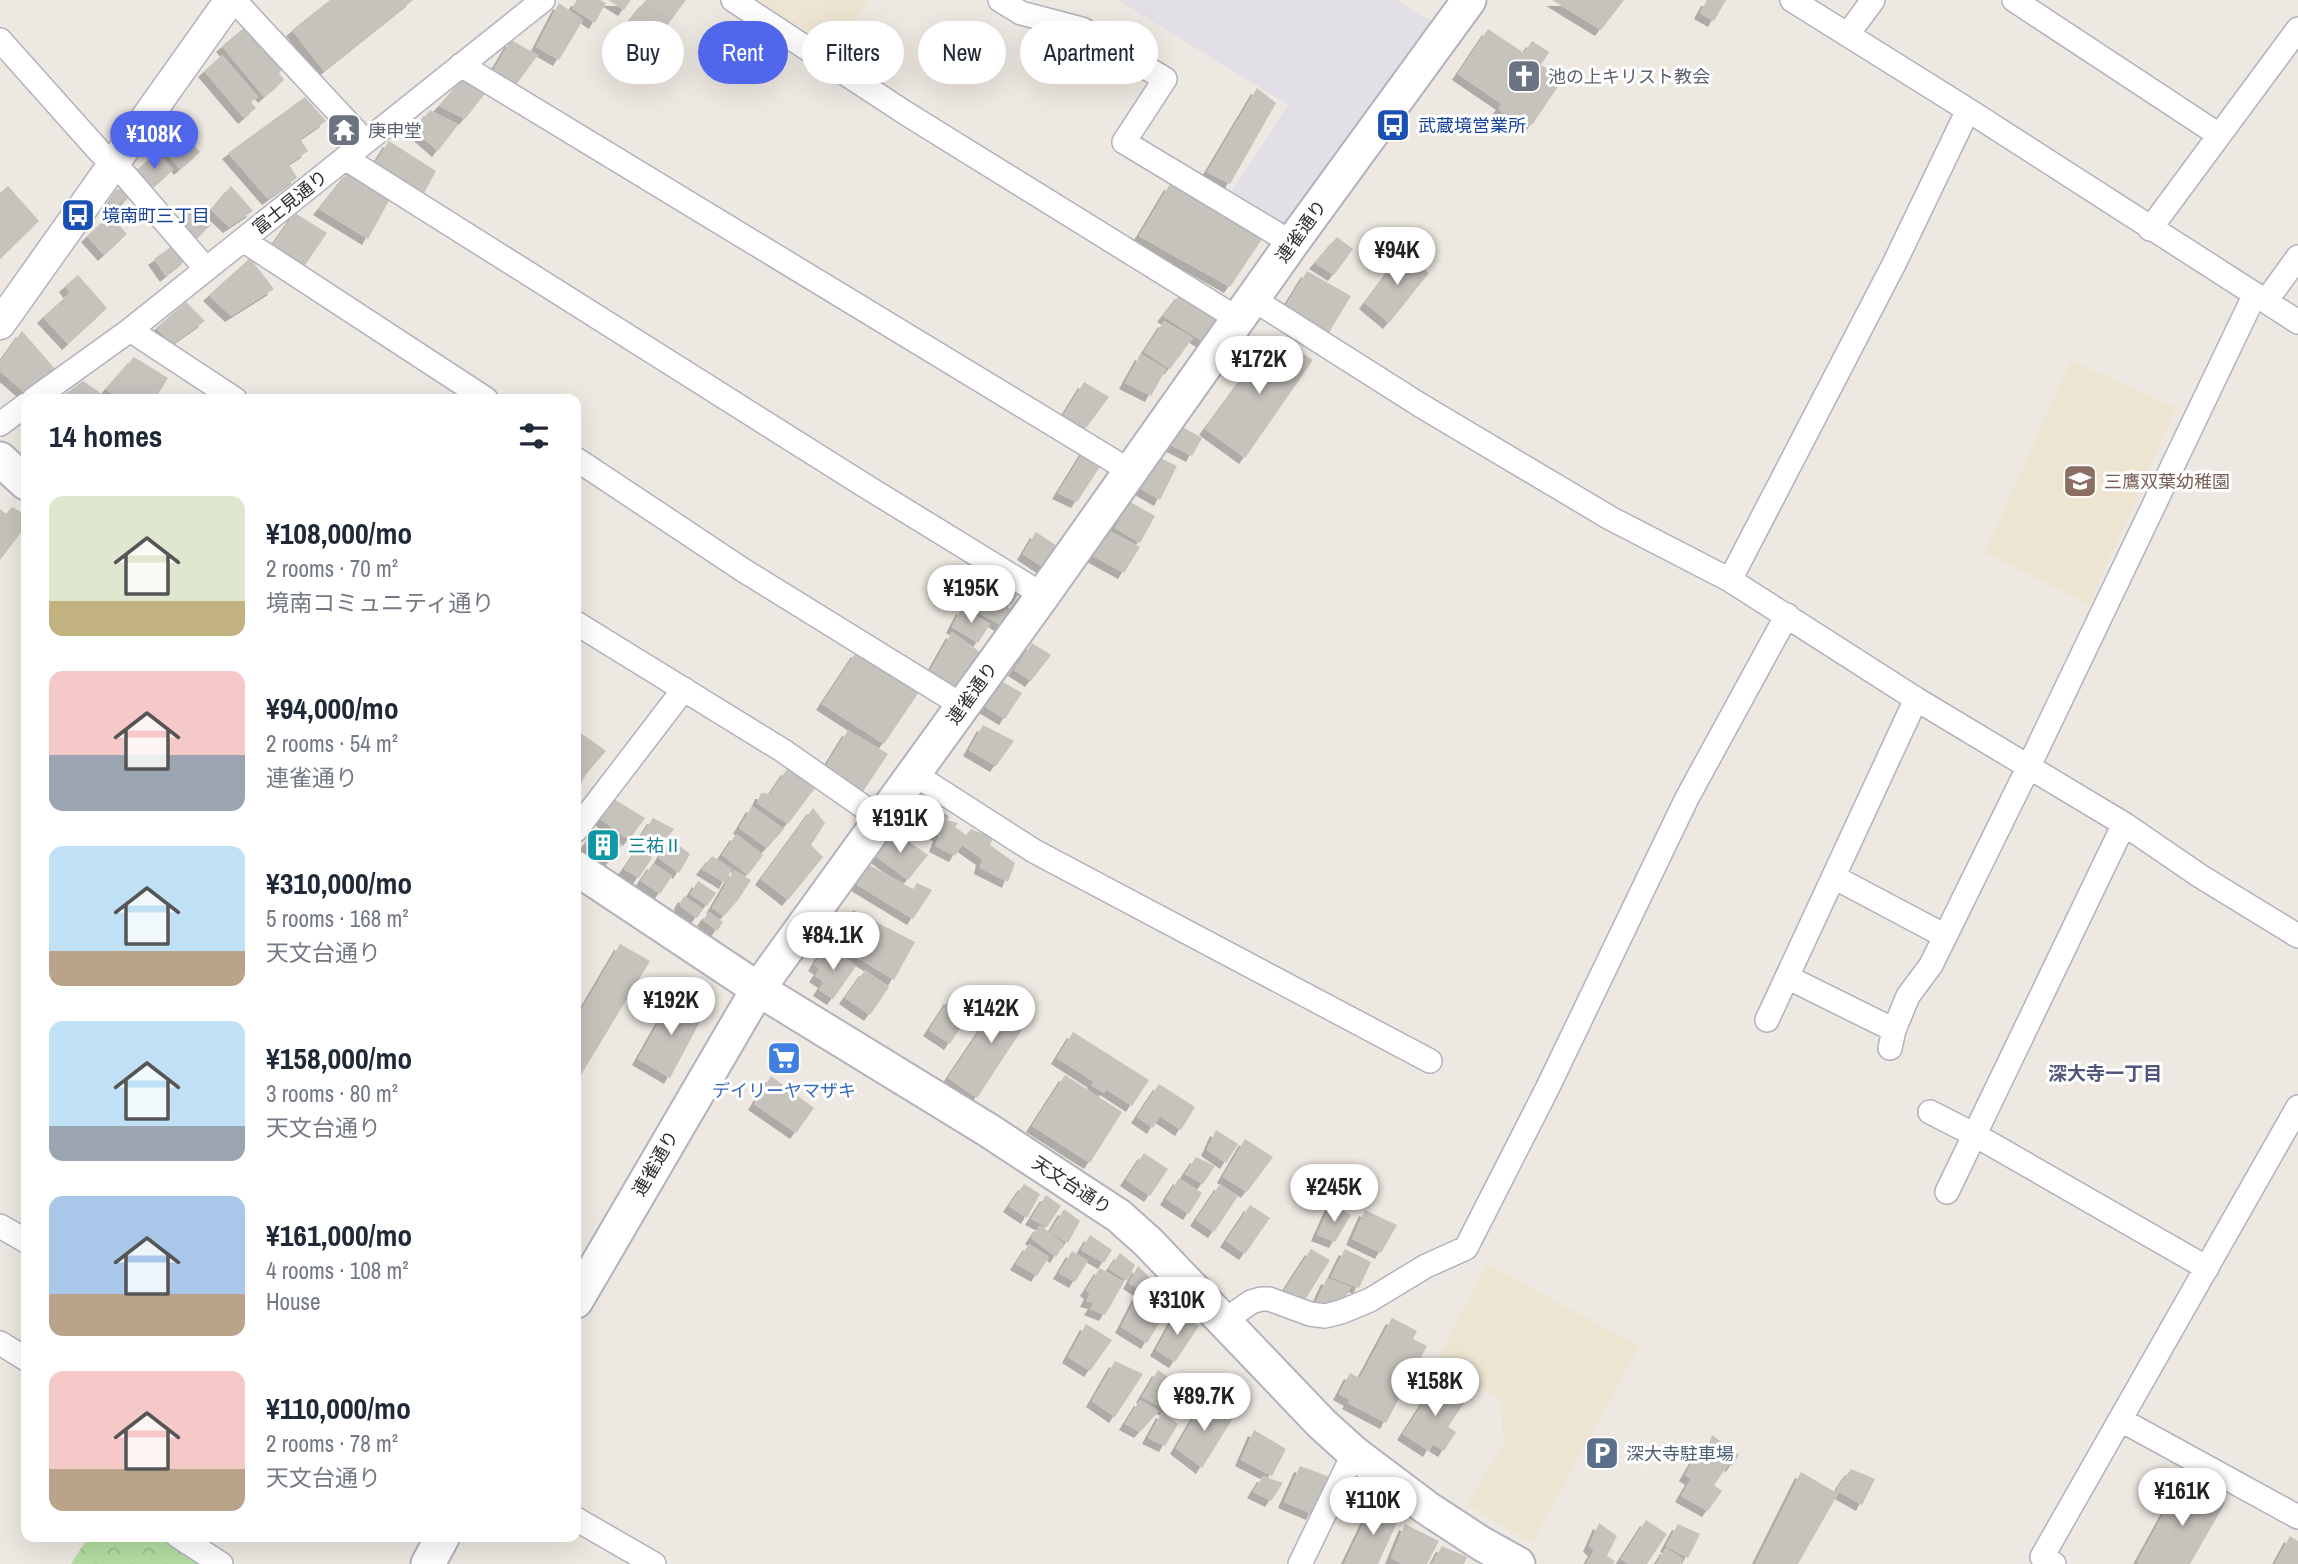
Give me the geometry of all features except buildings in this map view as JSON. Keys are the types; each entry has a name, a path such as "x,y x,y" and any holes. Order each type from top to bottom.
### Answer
{"main road":[{"name":"連雀通り","path":"581,1292 758,989 1044,595 1292,243 1469,0"},
{"path":"0,459 21,478"},
{"name":"天文台通り","path":"581,871 758,989 988,1130 1119,1216 1148,1242 1322,1424 1354,1453 1427,1508 1477,1554 1518,1564"},
{"path":"428,1564 440,1542"}],"street":[{"path":"0,324 232,0 365,141"},
{"name":"富士見通り","path":"41,394 130,330 543,0"},
{"path":"733,0 906,114 1245,309 1420,405 1609,518 1730,580 1916,699 2124,824 2200,876 2298,936"},
{"path":"1000,0 1020,13 1082,29 1165,79 1124,142 1292,243"},
{"path":"1792,0 2298,322"},
{"path":"1848,34 1873,0"},
{"path":"2014,0 2219,135"},
{"path":"2150,229 2298,30"},
{"path":"1,43 126,176 206,269"},
{"path":"461,65 1130,471"},
{"path":"1730,580 1894,264 1968,110"},
{"path":"345,158 867,487 1044,595"},
{"path":"243,240 478,394"},
{"path":"1787,977 1892,1039 1908,996 1931,965 2260,297 2298,257"},
{"path":"130,330 227,394"},
{"path":"0,424 21,409"},
{"path":"581,462 743,570 963,706"},
{"path":"1224,1321 1251,1301 1261,1299 1269,1299 1310,1314 1325,1316 1340,1312 1370,1300 1426,1266 1466,1248 1553,1076 1687,798 1787,615"},
{"path":"581,625 782,750 881,819"},
{"path":"581,823 684,689"},
{"path":"1767,1020 1916,699"},
{"path":"914,774 1034,851 1430,1061"},
{"path":"1947,1192 2124,824"},
{"path":"1833,877 1945,936"},
{"path":"2048,1561 2121,1420 2298,1107"},
{"path":"1930,1112 2207,1268"},
{"path":"0,1226 21,1238"},
{"path":"0,1343 21,1356"},
{"path":"2121,1420 2298,1517"},
{"path":"1300,1564 1354,1453"},
{"path":"581,1522 654,1564"},
{"path":"187,1542 221,1564"}],"shaded area":[{"path":"743,0 869,0 855,21 802,21 802,39 788,29 788,21 775,21"},
{"path":"1118,0 1398,0 1436,25 1288,228 1232,191 1288,105 1158,25 1158,21 1152,21"},
{"name":"三鷹双葉幼稚園","path":"2071,360 2176,408 2089,605 1985,553"},
{"path":"1487,1264 1639,1346 1532,1543 1467,1504 1504,1444 1500,1399 1434,1366"}],"green space":[{"path":"85,1542 175,1542 206,1564 71,1564"}],"place":[{"name":"池の上キリスト教会","path":"1524,76"},
{"name":"武蔵境営業所","path":"1393,125"},
{"name":"庚申堂","path":"344,130"},
{"name":"境南町三丁目","path":"78,215"},
{"name":"三鷹双葉幼稚園","path":"2080,481"},
{"name":"三祐Ⅱ","path":"603,845"},
{"name":"デイリーヤマザキ","path":"784,1058"},
{"name":"深大寺駐車場","path":"1602,1453"}],"district":[{"name":"深大寺一丁目","path":"2105,1073"}]}
